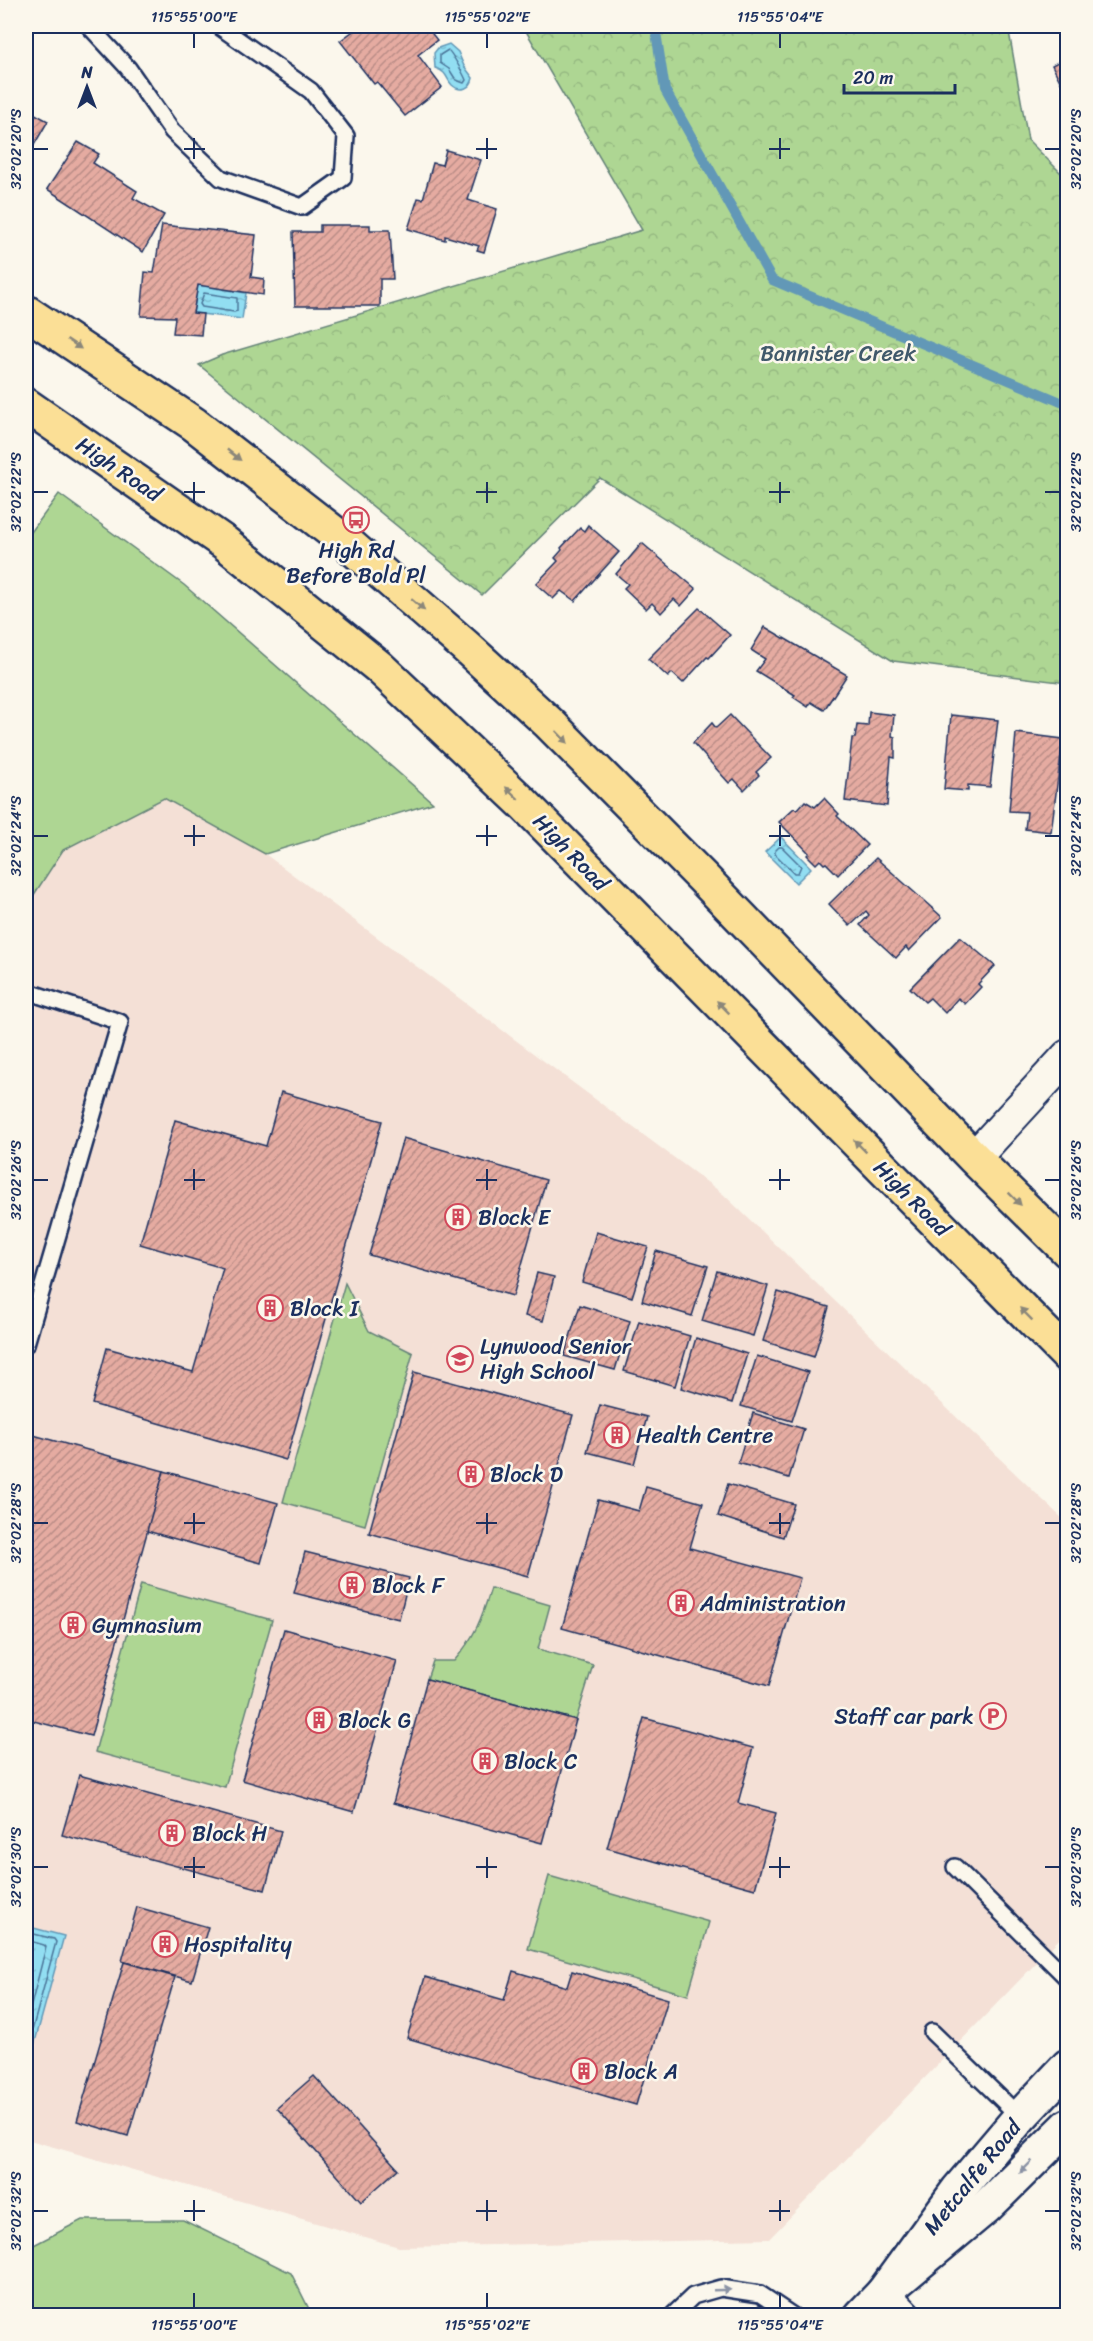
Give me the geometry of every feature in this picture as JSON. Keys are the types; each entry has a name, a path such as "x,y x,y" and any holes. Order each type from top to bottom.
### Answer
{"main road":[{"path":"26,312 194,424 347,543 464,645 549,723 702,877 974,1158 1068,1251"},
{"name":"High Road","path":"26,405 225,543 379,667 524,804 1068,1356"},
{"name":"Metcalfe Road","path":"883,2308 958,2190 1020,2117 1068,2066"},
{"name":"Metcalfe Road","path":"883,2308 1068,2126"}],"street":[{"path":"974,1158 1068,1056"}],"lane":[{"path":"89,26 128,68 172,131 221,178 302,207 343,178 346,136 311,91 219,26"},
{"path":"26,991 120,1022 26,1344"},
{"path":"955,1867 1068,1979"},
{"path":"932,2032 1020,2117"},
{"path":"672,2316 693,2296 721,2288 760,2294 793,2316"}],"shaded area":[{"name":"Lynwood Senior High School","path":"164,798 265,854 723,1194 1067,1523 1067,1931 769,2239 399,2247 26,2139 26,907 63,850"}],"green space":[{"name":"Bannister Creek","path":"523,26 1008,26 1028,140 1067,179 1067,683 893,661 600,478 482,595 199,365 222,355 642,230"},
{"path":"59,494 184,585 433,803 265,854 164,798 63,850 26,907 26,539"},
{"path":"345,1283 369,1331 413,1353 365,1525 283,1502"},
{"path":"141,1584 272,1620 225,1787 95,1752"},
{"path":"491,1588 550,1605 538,1649 593,1665 576,1720 427,1679 433,1661 454,1661 467,1644 481,1618"},
{"path":"549,1876 709,1922 688,1995 528,1949"},
{"path":"82,2220 183,2220 291,2273 312,2315 26,2315 26,2249"}],"water":[{"path":"449,44 458,52 473,78 470,84 462,89 455,87 441,70 435,68 434,53 438,48"},
{"path":"198,285 246,293 242,319 193,313"},
{"path":"781,837 811,868 796,883 765,852"},
{"path":"26,1926 64,1936 27,2071 26,2071"}],"building":[{"path":"360,26 426,26 437,40 418,55 442,87 405,116 377,82 374,84 340,41"},
{"path":"1068,57 1068,97 1052,65"},
{"path":"26,109 48,121 30,152 26,150"},
{"path":"78,142 99,154 93,163 137,191 133,198 164,215 143,252 47,189"},
{"path":"446,150 481,160 468,200 497,209 484,252 477,250 479,246 445,236 445,240 408,229 418,198 423,199 433,163 442,165"},
{"path":"162,225 256,235 251,277 264,279 263,295 198,285 193,313 203,314 201,335 173,333 175,317 141,316 145,272 154,273"},
{"path":"320,225 370,225 370,230 390,230 393,279 380,279 380,306 295,306 293,232 320,232"},
{"path":"588,525 619,552 575,601 561,591 553,599 536,584 558,561 555,558 562,550 561,548 580,528 584,531"},
{"path":"642,543 696,589 681,606 674,599 661,613 652,603 646,609 624,588 628,584 616,574"},
{"path":"699,608 730,635 683,683 672,673 668,677 648,659"},
{"path":"765,627 847,675 824,710 811,702 808,707 793,697 795,695 756,671 765,659 751,650"},
{"path":"869,712 894,715 892,736 895,737 895,758 891,757 887,806 845,801 852,738 855,738 857,725 868,726"},
{"path":"730,715 771,758 756,772 759,775 744,790 734,779 729,783 693,743 712,723 716,728"},
{"path":"951,715 998,720 990,787 968,785 968,791 944,789"},
{"path":"1016,733 1063,739 1051,832 1025,829 1027,812 1009,811"},
{"path":"824,798 839,814 837,816 867,845 838,875 820,860 816,864 807,855 809,853 779,822 794,808 797,810 805,801 815,807"},
{"path":"876,858 942,917 909,951 906,947 896,958 860,925 869,915 866,911 850,926 829,904"},
{"path":"960,937 995,966 978,984 981,987 965,1004 958,998 945,1013 930,998 925,1002 910,988"},
{"name":"Block I","path":"281,1092 382,1121 286,1460 92,1404 107,1348 193,1372 223,1268 140,1244 175,1120 266,1146"},
{"name":"Block E","path":"403,1138 546,1180 513,1296 369,1255"},
{"path":"596,1232 648,1247 632,1297 582,1282"},
{"path":"656,1251 708,1266 692,1316 642,1301"},
{"path":"717,1271 768,1286 753,1336 702,1321"},
{"path":"537,1273 554,1277 543,1321 525,1316"},
{"path":"778,1292 829,1307 814,1357 763,1341"},
{"path":"580,1305 630,1321 615,1370 564,1356"},
{"path":"639,1321 690,1336 675,1386 624,1371"},
{"path":"696,1338 747,1354 732,1403 681,1388"},
{"path":"757,1356 808,1372 792,1421 741,1406"},
{"name":"Block D","path":"414,1372 573,1415 528,1576 369,1533"},
{"name":"Health Centre","path":"600,1405 647,1417 634,1464 587,1452"},
{"path":"753,1413 804,1429 789,1478 738,1463"},
{"name":"Gymnasium","path":"26,1433 164,1471 91,1736 26,1719"},
{"path":"164,1471 278,1503 261,1563 147,1531"},
{"path":"728,1484 794,1504 783,1537 718,1516"},
{"name":"Administration","path":"646,1487 703,1503 690,1548 800,1578 769,1686 562,1628 598,1500 639,1511"},
{"name":"Block F","path":"305,1552 409,1578 399,1619 294,1593"},
{"name":"Block G","path":"284,1629 397,1661 354,1812 242,1780"},
{"name":"Block C","path":"427,1679 576,1720 542,1843 393,1803"},
{"path":"644,1718 753,1748 738,1803 776,1813 755,1889 607,1848"},
{"name":"Block H","path":"79,1775 281,1831 265,1890 62,1835"},
{"name":"Hospitality","path":"137,1907 208,1927 192,1981 122,1961"},
{"path":"124,1962 175,1977 128,2136 77,2121"},
{"name":"Block A","path":"513,1971 567,1987 572,1971 668,1999 636,2105 407,2038 425,1977 504,2000"},
{"path":"314,2076 398,2169 361,2202 277,2108"}],"waterway":[{"name":"Bannister Creek","path":"655,26 665,90 772,280 1068,405"}],"place":[{"name":"High Rd Before Bold Pl","path":"356,520"},
{"name":"Block E","path":"458,1217"},
{"name":"Block I","path":"270,1308"},
{"name":"Lynwood Senior High School","path":"460,1359"},
{"name":"Health Centre","path":"617,1435"},
{"name":"Block D","path":"471,1474"},
{"name":"Block F","path":"352,1585"},
{"name":"Administration","path":"681,1603"},
{"name":"Gymnasium","path":"73,1625"},
{"name":"Staff car park","path":"993,1716"},
{"name":"Block G","path":"319,1720"},
{"name":"Block C","path":"485,1761"},
{"name":"Block H","path":"172,1833"},
{"name":"Hospitality","path":"165,1944"},
{"name":"Block A","path":"584,2071"}]}
